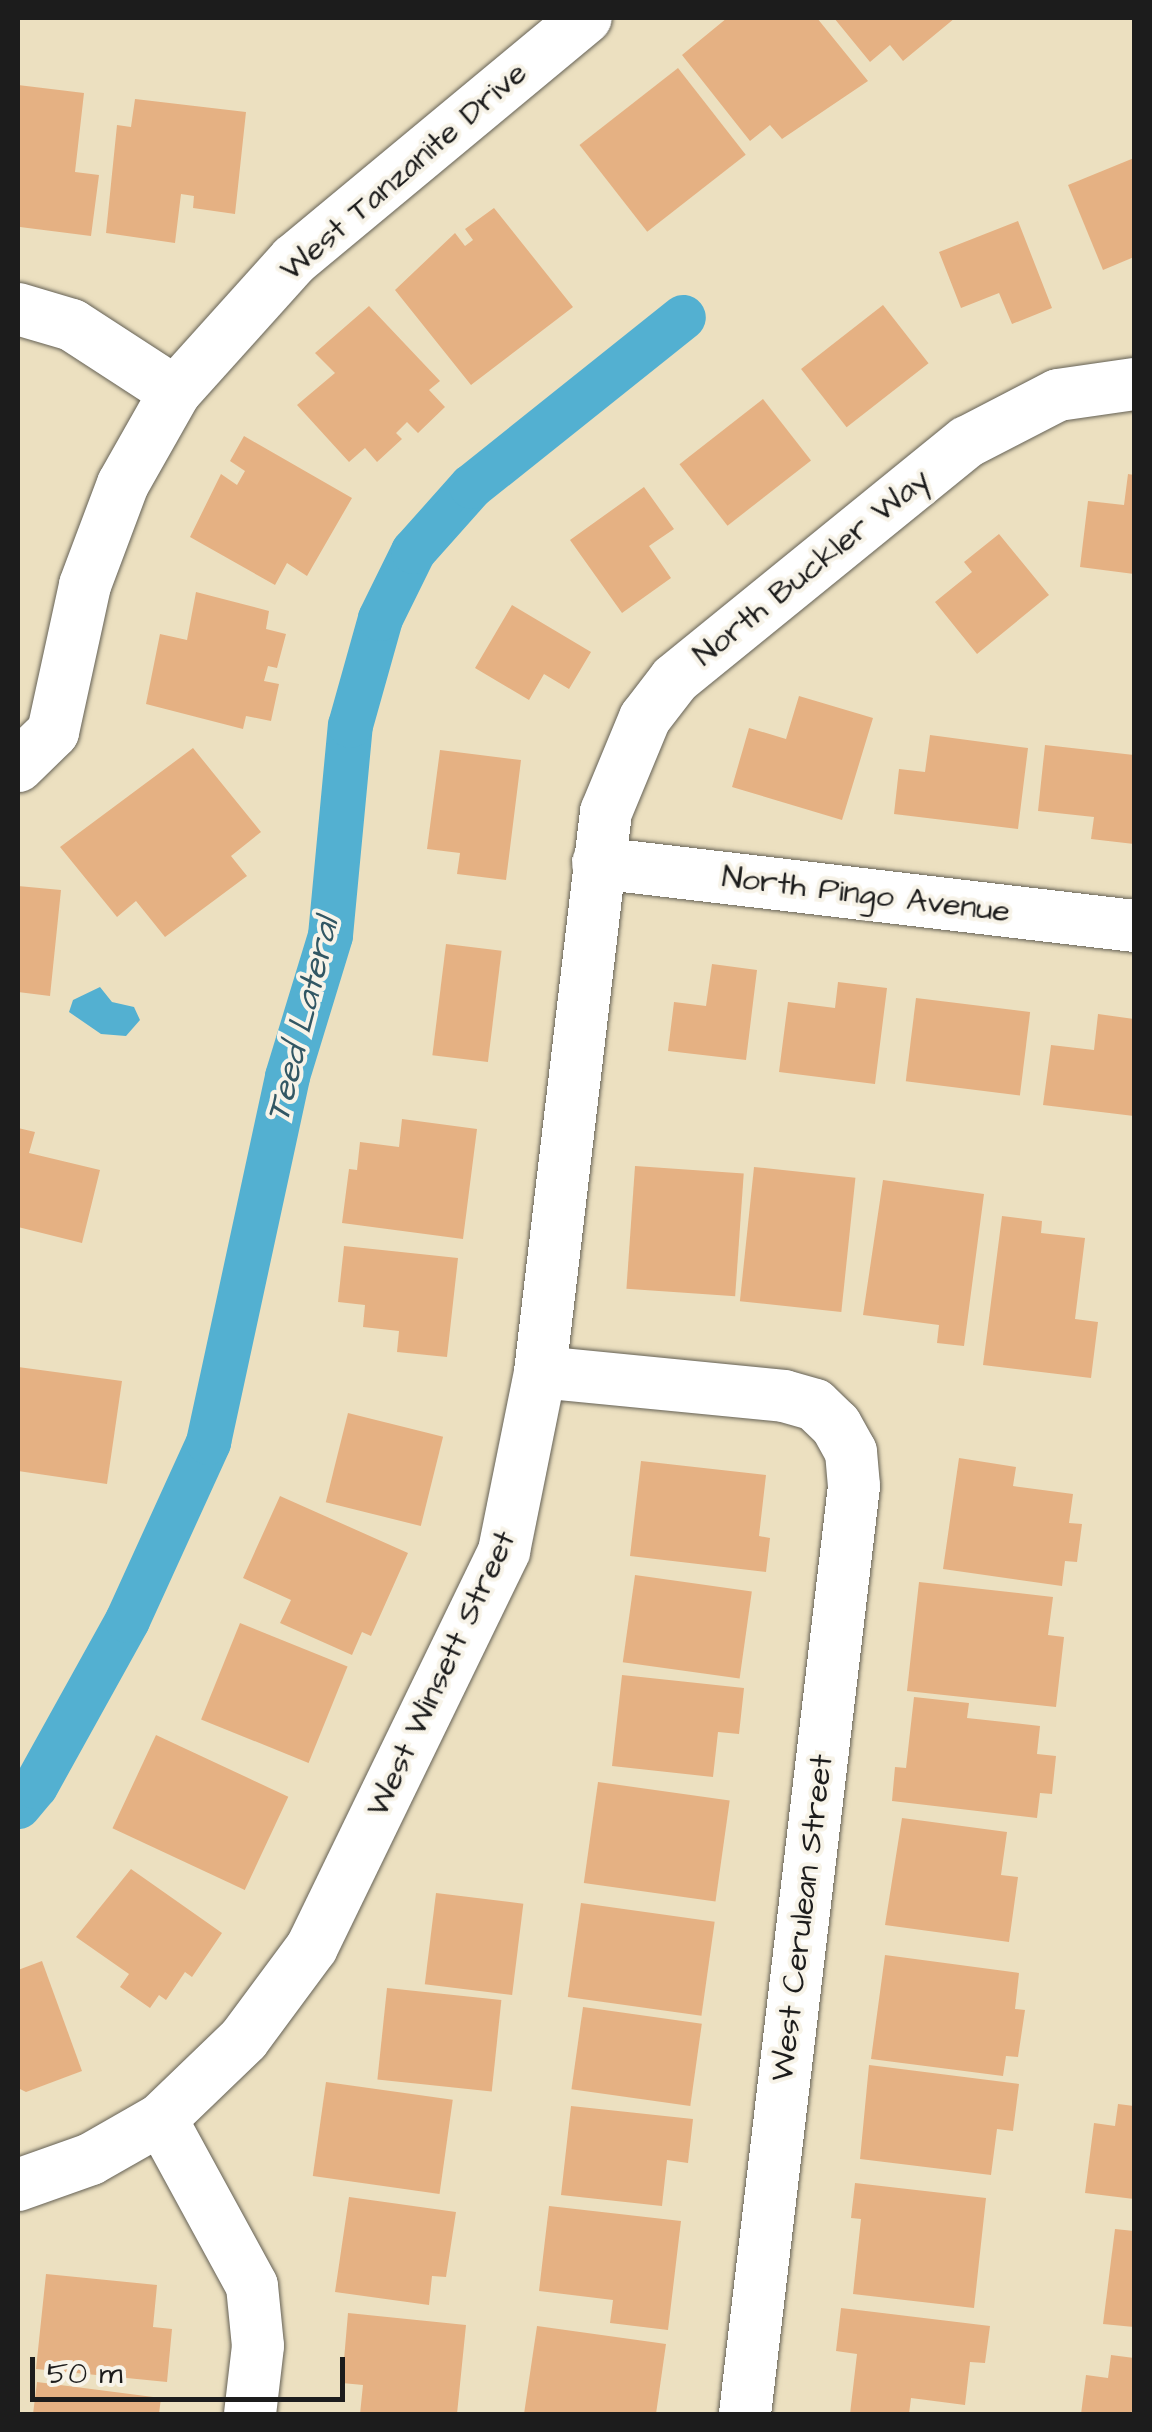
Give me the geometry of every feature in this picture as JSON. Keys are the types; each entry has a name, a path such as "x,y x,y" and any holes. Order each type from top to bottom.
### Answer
{"street":[{"name":"West Tanzanite Drive","path":"24,763 53,732 85,585 122,484 174,392 294,260 586,18"},
{"path":"18,308 72,325 174,392"},
{"name":"North Buckler Way","path":"598,863 622,762 676,679 967,442 1058,395 1134,384"},
{"name":"North Pingo Avenue","path":"598,863 1134,926"},
{"name":"West Winsett Street","path":"18,2185 91,2159 161,2119 244,2039 312,1947 504,1551 540,1372 598,863"},
{"name":"West Cerulean Street","path":"540,1372 784,1396 815,1406 836,1425 851,1452 854,1486 745,2414"},
{"path":"161,2119 252,2286 258,2346 250,2414"}],"water":[{"path":"100,987 112,1002 134,1007 140,1020 126,1036 101,1034 69,1012 73,1000"}],"building":[{"path":"727,18 817,18 868,81 782,139 770,125 750,141 682,55"},
{"path":"834,18 955,18 903,61 890,45 870,62"},
{"path":"678,68 746,155 647,232 579,145"},
{"path":"18,85 84,93 75,172 99,175 91,236 20,227"},
{"path":"135,99 246,112 235,214 193,208 194,196 181,194 175,243 106,233 117,125 131,127"},
{"path":"1134,158 1134,257 1103,270 1068,185"},
{"path":"494,208 573,307 471,385 395,290 455,233 465,246 473,240 465,229"},
{"path":"1018,221 1052,308 1012,324 999,293 961,308 939,252"},
{"path":"883,305 929,363 847,427 801,369"},
{"path":"369,306 440,381 429,390 445,407 418,433 407,422 396,433 402,439 377,462 365,448 349,462 297,405 335,373 315,353"},
{"path":"763,399 811,460 727,526 679,464"},
{"path":"244,436 352,498 307,576 287,563 275,585 190,537 221,474 237,485 245,471 230,461"},
{"path":"1128,474 1134,475 1134,574 1080,567 1088,501 1124,505"},
{"path":"644,487 674,529 649,546 671,578 622,613 570,540"},
{"path":"999,534 1049,595 977,654 935,602 972,572 964,562"},
{"path":"196,592 269,611 266,629 286,634 277,668 268,666 264,681 279,684 271,721 246,716 243,729 146,704 160,634 187,640"},
{"path":"512,605 591,652 569,689 544,674 529,700 475,668"},
{"path":"799,696 873,718 842,820 732,787 749,728 786,739"},
{"path":"930,735 1028,748 1018,829 894,814 899,769 925,772"},
{"path":"1045,745 1134,755 1134,844 1091,839 1094,817 1038,811"},
{"path":"193,748 261,832 231,856 247,876 165,937 136,901 117,917 60,847"},
{"path":"440,750 521,760 506,880 457,874 460,853 427,849"},
{"path":"18,886 61,890 50,996 18,992"},
{"path":"446,944 502,951 488,1062 432,1055"},
{"path":"712,964 757,970 746,1060 668,1051 674,1002 706,1006"},
{"path":"838,982 887,988 875,1084 779,1072 788,1002 835,1008"},
{"path":"916,998 1030,1012 1020,1095 906,1081"},
{"path":"1098,1014 1134,1019 1134,1116 1043,1105 1051,1045 1094,1050"},
{"path":"402,1119 477,1129 463,1239 342,1223 349,1169 357,1170 360,1142 399,1147"},
{"path":"18,1128 35,1132 29,1153 100,1170 82,1243 18,1227"},
{"path":"635,1166 744,1174 735,1296 626,1289"},
{"path":"754,1167 855,1178 841,1312 740,1301"},
{"path":"883,1180 984,1194 964,1346 937,1343 939,1325 863,1315"},
{"path":"1002,1216 1042,1221 1041,1233 1085,1238 1075,1319 1098,1322 1091,1378 983,1365"},
{"path":"344,1246 458,1258 447,1357 397,1352 399,1331 363,1327 365,1305 338,1302"},
{"path":"18,1367 122,1381 107,1484 18,1471"},
{"path":"348,1413 443,1437 421,1526 326,1502"},
{"path":"959,1458 1016,1467 1013,1486 1073,1494 1069,1523 1082,1524 1077,1562 1065,1561 1062,1586 943,1569"},
{"path":"641,1461 766,1475 759,1536 770,1538 766,1572 630,1556"},
{"path":"280,1496 408,1553 371,1636 362,1632 352,1655 280,1623 291,1600 243,1578"},
{"path":"635,1575 752,1591 740,1679 623,1662"},
{"path":"919,1582 1053,1597 1048,1635 1064,1637 1056,1707 907,1691"},
{"path":"240,1623 348,1666 309,1763 201,1719"},
{"path":"622,1675 744,1688 739,1734 718,1732 713,1777 612,1766"},
{"path":"914,1697 969,1703 967,1718 1040,1726 1037,1754 1056,1756 1052,1794 1040,1793 1037,1818 892,1801 895,1767 906,1768"},
{"path":"156,1735 288,1797 245,1890 112,1828"},
{"path":"598,1782 730,1801 716,1902 584,1883"},
{"path":"902,1818 1007,1832 1001,1875 1018,1877 1009,1942 885,1925"},
{"path":"131,1869 222,1933 192,1977 185,1972 166,2000 159,1995 150,2008 120,1987 129,1974 76,1937"},
{"path":"436,1893 523,1904 512,1995 425,1984"},
{"path":"581,1903 715,1922 701,2016 568,1997"},
{"path":"885,1955 1019,1973 1015,2009 1025,2010 1018,2057 1006,2056 1003,2076 871,2059"},
{"path":"42,1961 82,2071 26,2092 18,2088 18,1970"},
{"path":"387,1988 501,2000 492,2092 377,2079"},
{"path":"583,2007 702,2024 690,2106 571,2089"},
{"path":"869,2065 1019,2084 1013,2131 997,2129 991,2175 860,2159"},
{"path":"326,2082 453,2100 440,2194 313,2176"},
{"path":"1118,2104 1134,2106 1134,2199 1085,2193 1094,2123 1115,2126"},
{"path":"571,2106 693,2119 688,2163 667,2160 662,2206 561,2195"},
{"path":"855,2183 986,2198 974,2308 853,2294 861,2219 851,2218"},
{"path":"349,2197 456,2212 446,2277 432,2276 429,2305 335,2292"},
{"path":"549,2206 681,2221 668,2330 610,2323 613,2300 539,2291"},
{"path":"1115,2229 1134,2231 1134,2327 1103,2324"},
{"path":"46,2274 157,2285 153,2327 172,2329 167,2382 36,2369"},
{"path":"841,2308 990,2326 985,2363 970,2362 965,2405 911,2398 909,2414 850,2414 857,2354 836,2351"},
{"path":"348,2313 466,2325 457,2414 360,2414 363,2385 342,2383"},
{"path":"537,2326 666,2344 656,2414 524,2414"},
{"path":"1111,2355 1134,2358 1134,2414 1081,2414 1086,2375 1108,2378"},
{"path":"37,2382 161,2398 159,2414 33,2414"}],"waterway":[{"name":"Teed Lateral","path":"18,1806 35,1786 127,1620 208,1442 287,1076 330,935 350,725 380,618 413,551 471,486 683,317"}]}
